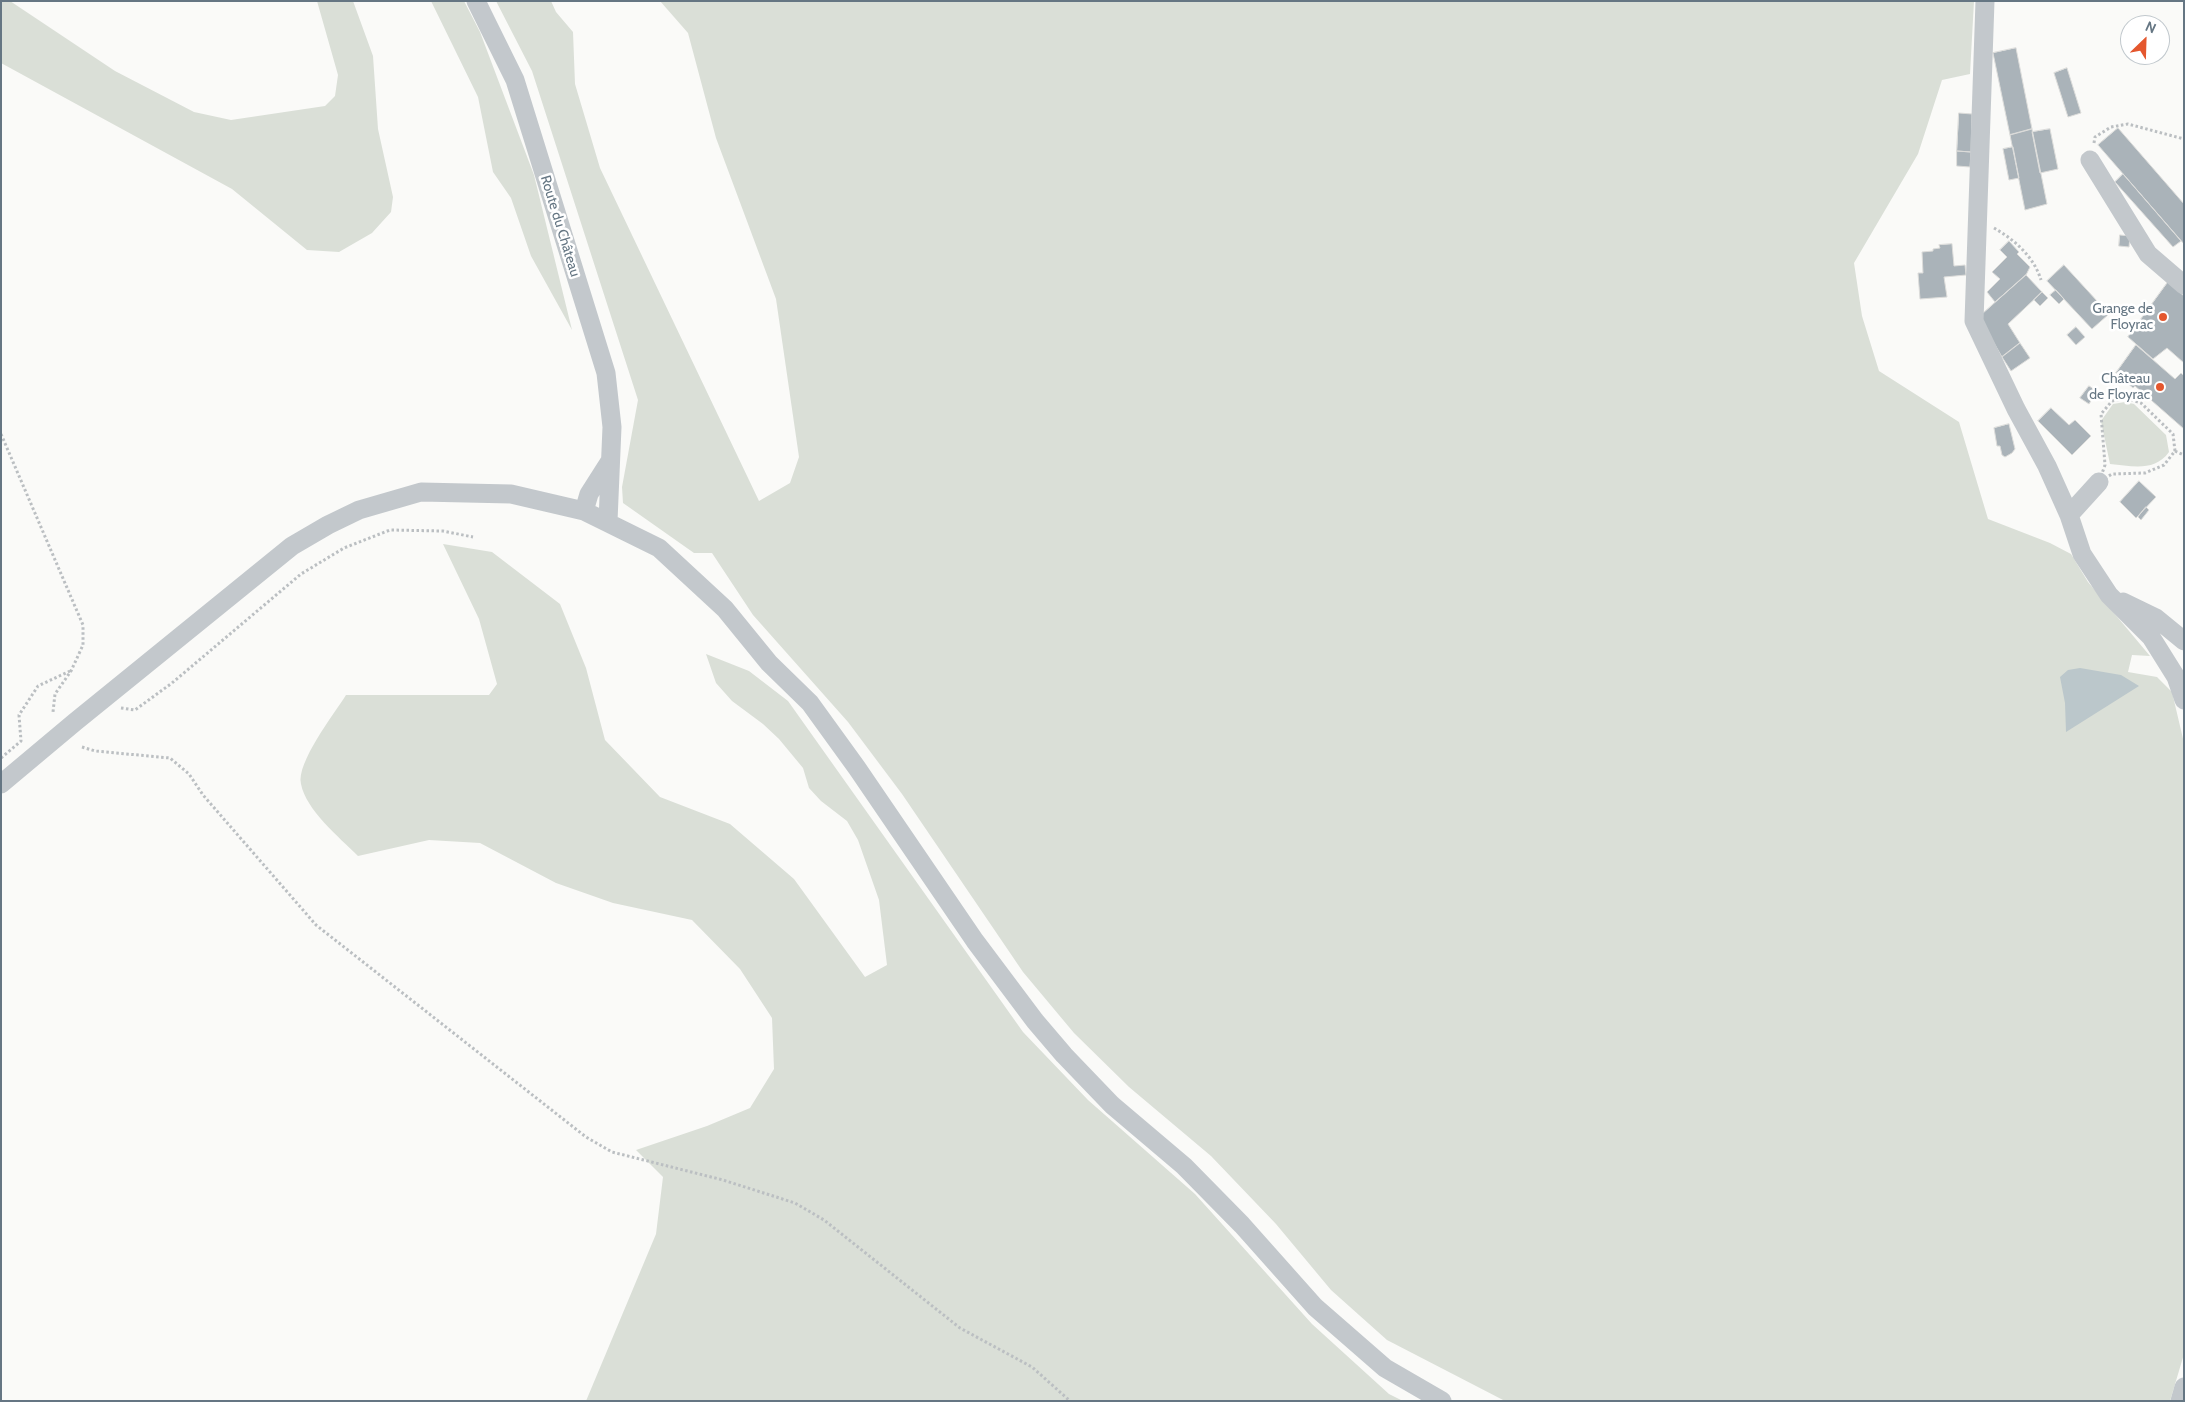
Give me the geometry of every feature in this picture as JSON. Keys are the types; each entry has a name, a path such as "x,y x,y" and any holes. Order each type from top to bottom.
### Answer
{"street":[{"name":"Route du Château","path":"476,1 515,80 606,373 612,427 608,521"},
{"path":"1985,1 1974,321 2016,409 2047,466 2069,515 2082,554 2109,595 2151,637 2176,677 2184,700"},
{"path":"2090,160 2148,254 2184,285"},
{"path":"584,511 589,494 611,459"},
{"path":"2069,515 2099,482"},
{"path":"1,784 292,546 359,510 421,492 511,494 584,511 608,521 659,548 687,572 725,609 769,663 810,704 857,768 975,941 1035,1021 1064,1056 1112,1105 1184,1166 1242,1225 1315,1307 1385,1368 1442,1401"},
{"path":"2109,595 2156,618 2184,641"},
{"path":"2180,1401 2184,1387"}],"path":[{"path":"2090,160 2095,137 2111,127 2128,124 2184,139"},
{"path":"1977,217 2010,237 2036,266 2041,280"},
{"path":"2126,398 2141,403 2173,434 2175,451 2164,465 2145,473 2112,474 2099,482 2105,465 2101,414 2112,401 2126,398"},
{"path":"1,434 83,624 83,645 71,671 56,694 53,712"},
{"path":"2175,451 2184,455"},
{"path":"109,694 122,708 135,710 172,683 302,574 344,548 390,530 443,531 473,537"},
{"path":"1,758 21,740 19,715 38,686 71,671"},
{"path":"82,747 170,758 189,774 203,795 316,925 586,1137 612,1152 723,1180 796,1203 824,1220 960,1328 1032,1367 1070,1401"}],"shaded area":[{"path":"1,1 10,1 115,71 194,112 231,120 325,106 335,96 338,75 317,1 353,1 373,56 378,129 393,197 391,212 372,233 339,252 307,250 232,189 1,63"},
{"path":"431,1 464,1 480,32 534,175 572,330 531,256 511,198 493,172 478,97"},
{"path":"496,1 551,1 556,12 573,32 575,84 600,168 759,501 790,483 799,457 776,299 716,138 688,33 660,1 1974,1 1970,74 1942,80 1918,154 1854,263 1862,316 1879,371 1959,422 1988,519 2050,543 2071,554 2088,582 2150,656 2132,655 2128,672 2157,677 2172,692 2184,743 2184,1354 2170,1401 1505,1401 1387,1340 1331,1290 1276,1224 1211,1156 1129,1087 1074,1033 1023,972 902,794 848,722 753,615 712,553 694,553 623,503 622,487 638,400 532,71"},
{"path":"2125,402 2134,404 2166,435 2169,452 2157,463 2142,466 2110,464 2101,421 2113,404"},
{"path":"443,544 492,552 560,604 586,668 605,740 660,797 730,824 794,879 865,977 887,965 879,900 858,840 847,821 821,801 809,788 803,768 779,739 763,724 732,701 716,683 706,654 749,671 788,701 1023,1032 1088,1100 1195,1194 1312,1324 1389,1394 1403,1401 586,1401 656,1234 663,1177 636,1150 707,1126 750,1108 774,1069 772,1018 740,969 692,920 613,903 556,883 480,843 429,840 358,856 324,823 309,804 301,784 304,764 317,739 346,695 489,695 497,684 479,619"},
{"path":"2080,668 2121,675 2139,686 2066,732 2065,703 2060,677 2068,670"}],"building":[{"path":"2016,48 2032,129 2010,135 1993,53"},
{"path":"2067,68 2081,113 2068,117 2054,73"},
{"path":"1959,113 1972,114 1971,152 1957,151"},
{"path":"2118,128 2184,204 2184,244 2098,145"},
{"path":"2032,129 2047,204 2025,210 2010,135"},
{"path":"2050,129 2058,169 2040,173 2032,132"},
{"path":"2013,147 2019,178 2009,180 2003,149"},
{"path":"1957,151 1971,152 1970,167 1957,166"},
{"path":"2123,174 2181,241 2173,247 2115,182"},
{"path":"2120,235 2130,236 2129,247 2119,246"},
{"path":"2009,241 2019,252 2017,254 2030,267 2026,275 1995,302 1987,292 2000,279 1992,272 2007,257 2000,250"},
{"path":"1952,244 1954,266 1965,265 1966,275 1944,277 1947,297 1920,299 1918,273 1923,273 1922,252 1933,251 1933,249 1940,248 1939,245"},
{"path":"2064,265 2109,314 2092,329 2047,281"},
{"path":"2026,275 2042,292 2008,324 2020,343 2002,357 1979,317"},
{"name":"Grange de Floyrac","path":"2168,282 2184,296 2184,363 2167,348 2153,359 2128,337"},
{"path":"2056,290 2064,299 2059,304 2050,295"},
{"path":"2042,292 2048,298 2040,306 2034,300"},
{"path":"2076,327 2085,337 2076,345 2067,335"},
{"path":"2020,343 2030,358 2011,371 2002,357"},
{"name":"Château de Floyrac","path":"2136,345 2175,379 2181,373 2184,376 2184,429 2135,386 2133,388 2116,373"},
{"path":"2089,386 2097,391 2089,404 2080,398"},
{"path":"2051,408 2069,425 2075,420 2091,436 2072,455 2038,421"},
{"path":"2009,424 2015,449 2005,457 2002,455 2000,446 1997,446 1994,428"},
{"path":"2139,481 2156,497 2136,518 2120,502"},
{"path":"2146,507 2149,510 2141,520 2138,517"}],"place":[{"name":"Grange de Floyrac","path":"2163,317"},
{"name":"Château de Floyrac","path":"2160,387"}]}
